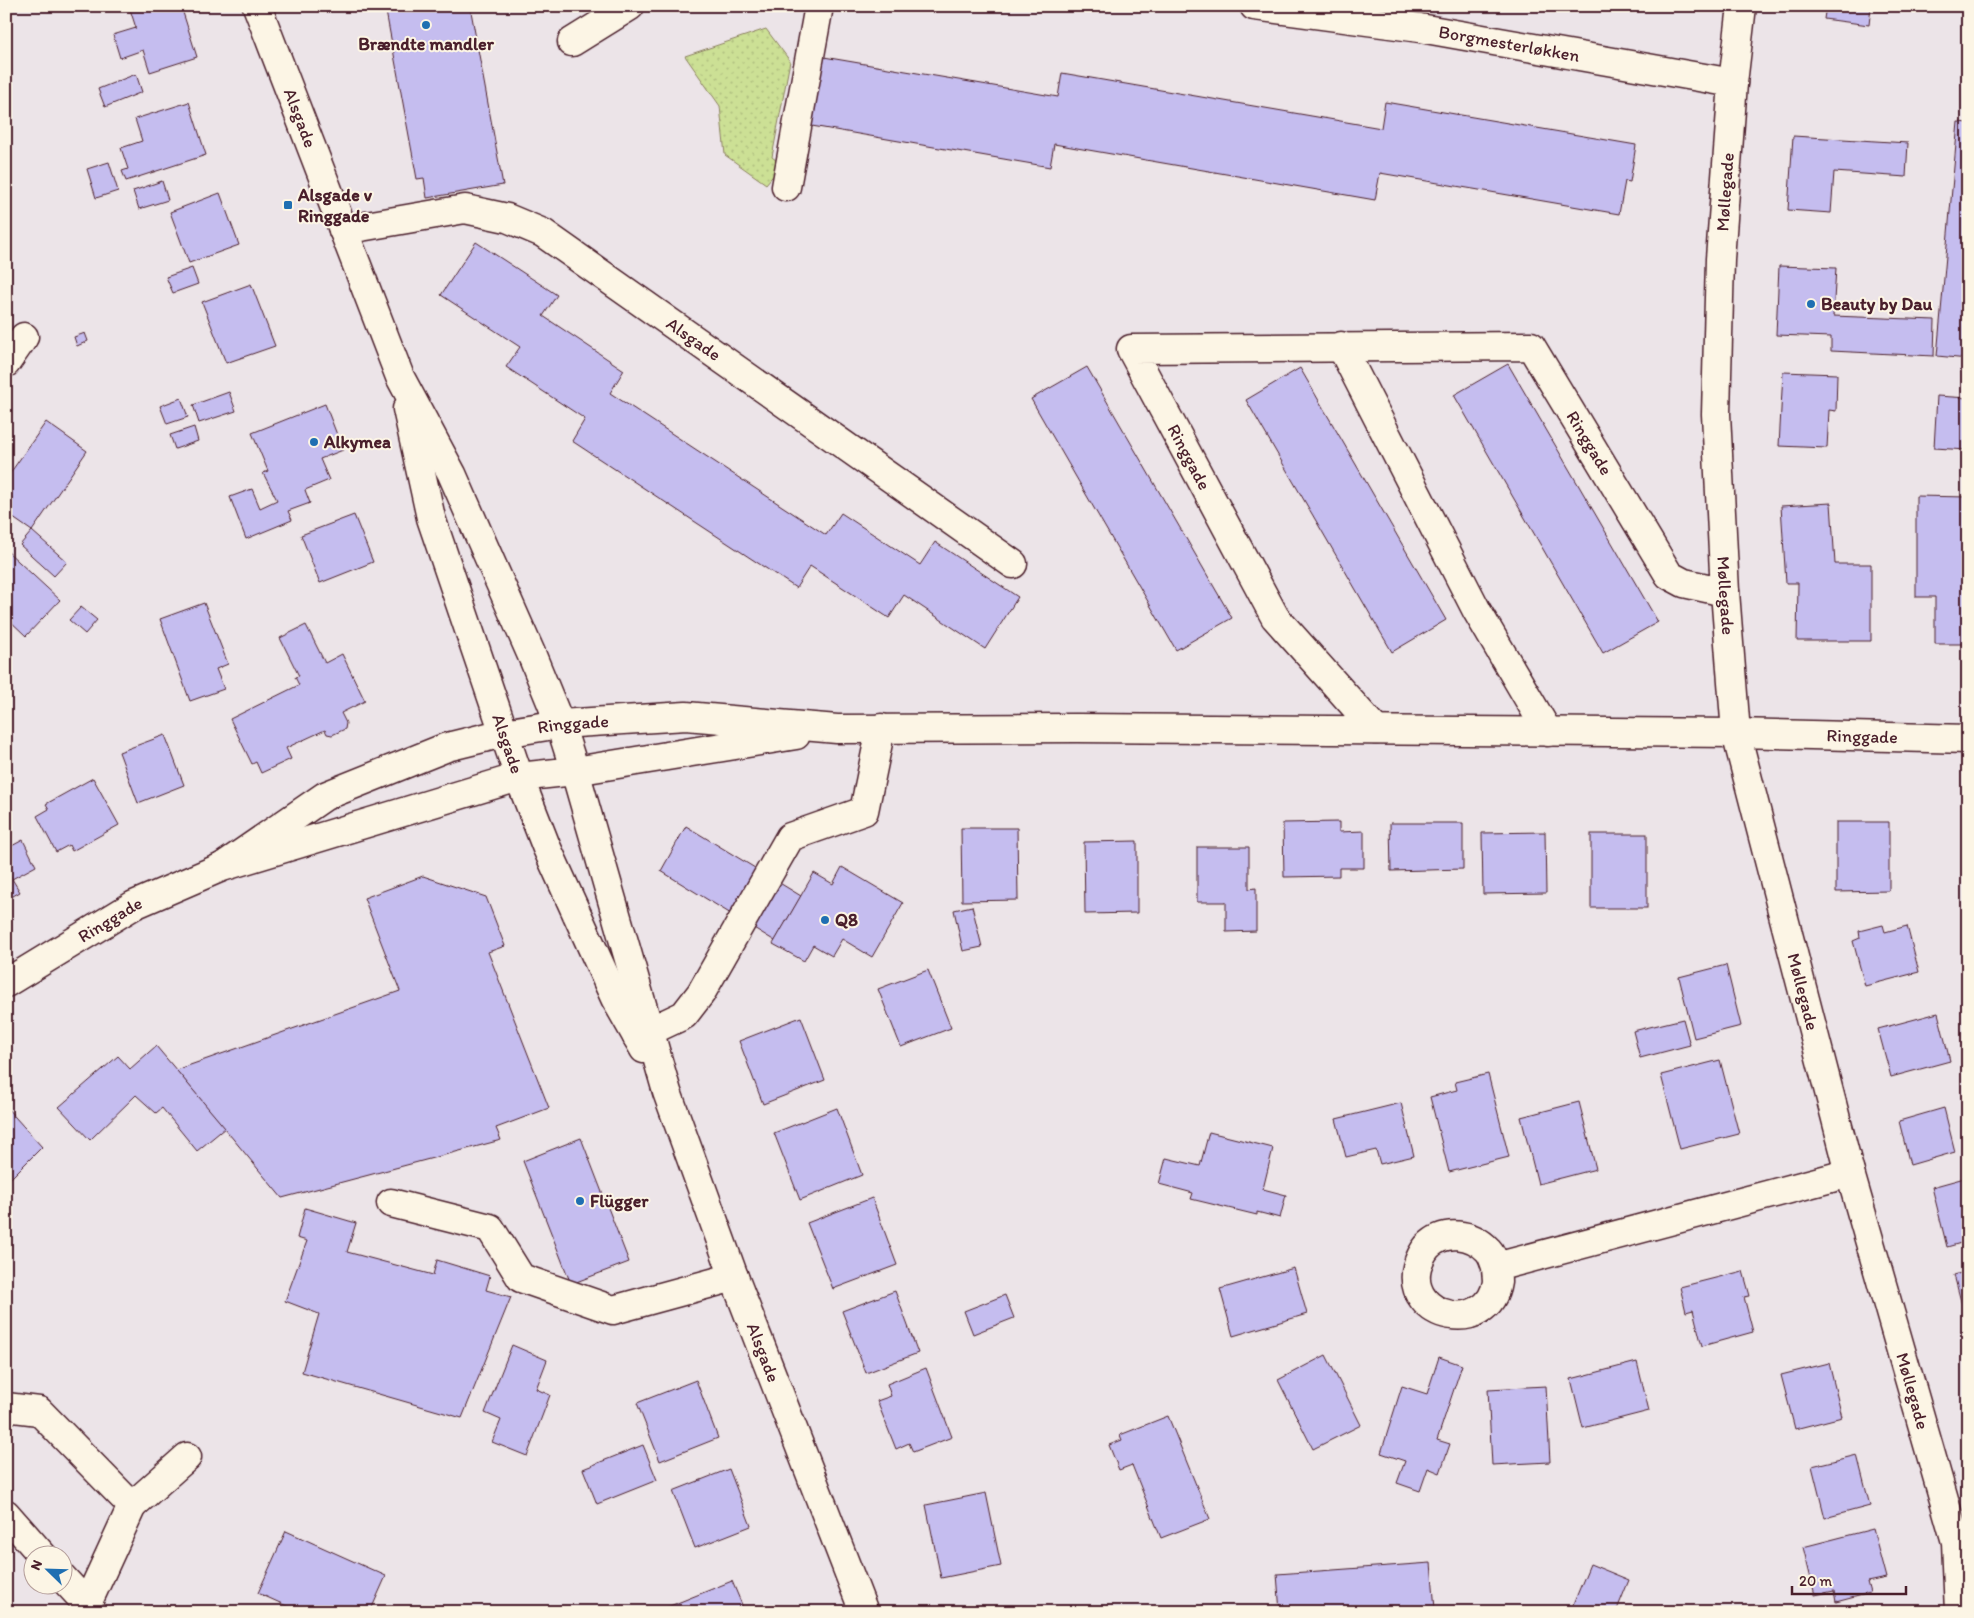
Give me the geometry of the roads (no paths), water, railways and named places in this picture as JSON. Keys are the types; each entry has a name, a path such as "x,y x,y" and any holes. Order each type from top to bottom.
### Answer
{"street":[{"name":"Alsgade","path":"256,6 400,377 452,474 560,724 575,771 643,1034 667,1092 734,1277 864,1612"},
{"path":"572,42 630,6"},
{"path":"786,187 819,6"},
{"name":"Borgmesterløkken","path":"1254,6 1420,28 1733,83"},
{"name":"Møllegade","path":"1742,6 1733,83 1720,259 1716,414 1725,592 1736,733 1850,1173 1956,1542 1959,1612"},
{"name":"Alsgade","path":"343,230 465,209 507,218 544,233 1013,564"},
{"path":"6,362 24,337"},
{"path":"1341,346 1477,611 1548,732"},
{"name":"Ringgade","path":"1376,730 1275,617 1131,349 1531,346 1669,575 1684,583 1725,592"},
{"name":"Alsgade","path":"400,377 431,518 519,777 546,846 615,998 643,1034"},
{"name":"Ringgade","path":"222,867 325,796 446,747 504,733 560,724 686,716 837,729 1736,733 1968,739"},
{"path":"643,1034 684,1014 701,993 790,837 864,811 881,728"},
{"name":"Ringgade","path":"6,983 134,905 222,867 519,777 575,771 837,729"},
{"path":"1496,1267 1850,1173"},
{"path":"391,1203 490,1228 521,1278 613,1310 734,1277"},
{"path":"7,1408 38,1411 132,1506"},
{"path":"72,1590 85,1608 132,1506 187,1457"},
{"path":"6,1514 34,1546"}],"place":[{"name":"Brændte mandler","path":"426,25"},
{"name":"Alsgade v Ringgade","path":"288,205"},
{"name":"Beauty by Dau","path":"1811,304"},
{"name":"Alkymea","path":"314,442"},
{"name":"Q8","path":"825,920"},
{"name":"Flügger","path":"580,1201"}]}
